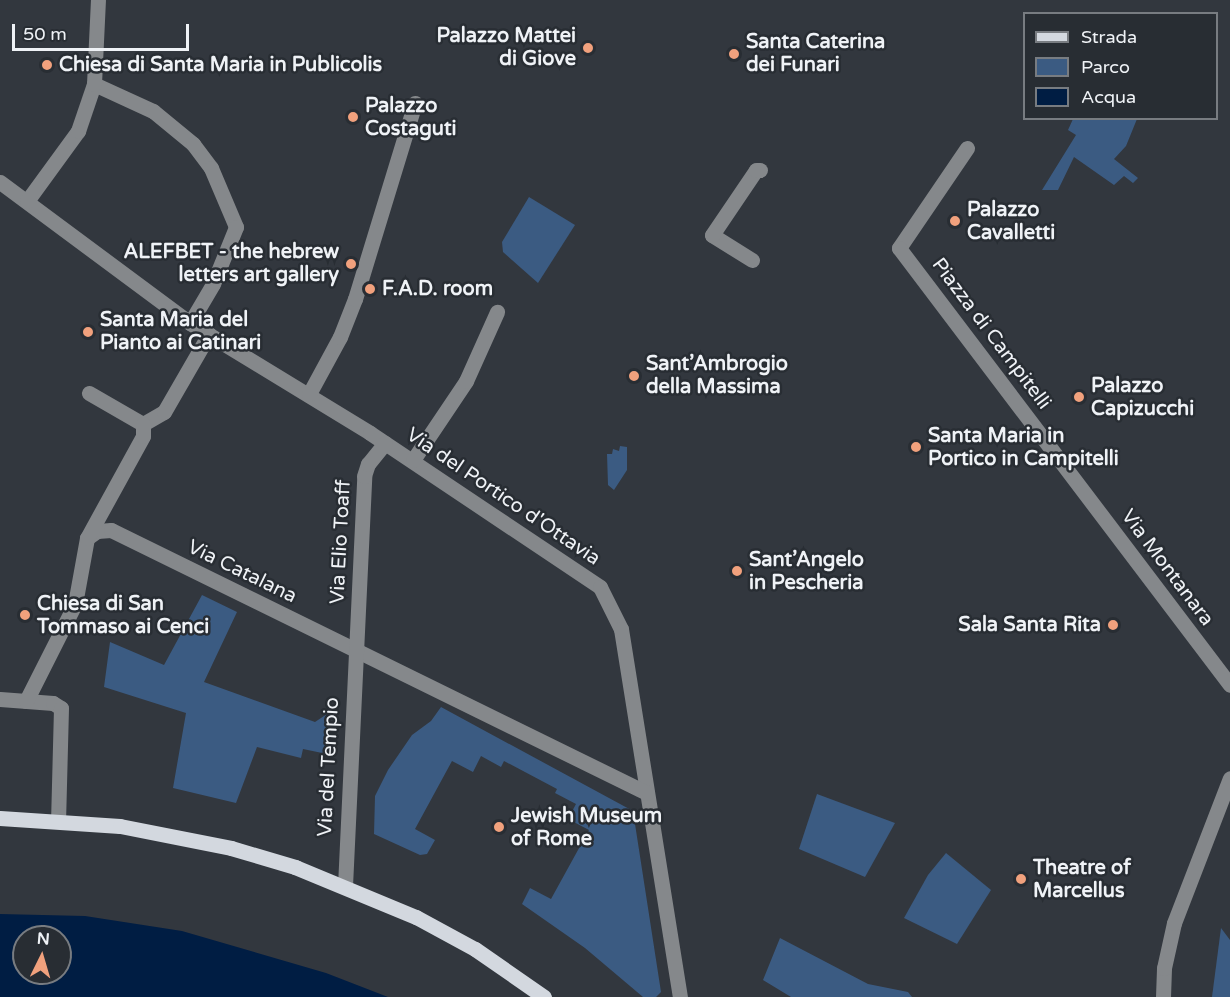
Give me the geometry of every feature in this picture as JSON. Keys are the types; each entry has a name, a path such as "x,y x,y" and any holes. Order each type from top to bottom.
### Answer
{"main road":[{"path":"0,818 58,819 120,826 231,848 345,886 447,933 544,997"}],"street":[{"path":"27,201 78,131 94,84 98,0"},
{"path":"94,84 153,111 193,144 211,168 236,227 213,284 190,323"},
{"path":"309,394 340,338 388,197 415,103"},
{"name":"Piazza di Campitelli","path":"967,148 899,248 1092,504"},
{"path":"752,260 712,235 756,170 760,170"},
{"name":"Via del Portico d'Ottavia","path":"0,182 190,323 413,460 583,574 607,596 621,629 680,997"},
{"path":"413,460 466,381 497,312"},
{"path":"143,424 164,412 209,334"},
{"path":"89,393 143,424"},
{"path":"26,701 75,604 87,538 103,503 143,436 143,424"},
{"name":"Via Elio Toaff","path":"356,650 364,476 368,464 386,443"},
{"path":"87,538 97,531 111,530 104,519 103,503"},
{"name":"Via Montanara","path":"1092,504 1230,685"},
{"name":"Via Catalana","path":"111,530 449,694 646,794"},
{"name":"Via del Tempio","path":"345,886 356,650"},
{"path":"0,699 53,703 61,708 58,819"},
{"path":"1163,997 1164,968 1174,923 1230,778"}],"green space":[{"path":"1073,120 1137,120 1126,146 1114,159 1138,178 1133,183 1124,176 1114,185 1074,157 1058,190 1042,190 1076,135 1068,130"},
{"path":"529,197 575,225 538,283 503,252 502,242"},
{"path":"620,446 627,447 627,470 614,490 608,485 607,454 612,454 613,449 619,451"},
{"path":"202,595 237,612 204,682 315,722 327,714 327,754 303,749 301,758 257,747 236,803 173,788 186,713 104,687 110,642 164,665"},
{"path":"441,707 633,811 661,992 656,997 643,997 585,948 522,904 530,888 551,899 589,830 568,819 576,804 555,793 557,789 504,761 501,767 481,756 473,772 452,761 415,829 435,840 427,854 420,855 374,834 375,796 388,770 412,735 431,721"},
{"path":"817,794 895,823 865,877 799,849"},
{"path":"946,853 991,890 957,944 904,918 928,875"},
{"path":"1221,928 1230,940 1230,997 1212,997"},
{"path":"780,938 868,984 908,992 912,997 791,997 763,980"}],"water":[{"path":"0,914 85,916 182,931 326,973 388,997 0,997"}],"place":[{"name":"Palazzo Mattei di Giove","path":"588,48"},
{"name":"Santa Caterina dei Funari","path":"734,54"},
{"name":"Chiesa di Santa Maria in Publicolis","path":"47,65"},
{"name":"Palazzo Costaguti","path":"353,117"},
{"name":"Palazzo Cavalletti","path":"955,221"},
{"name":"ALEFBET - the hebrew letters art gallery","path":"351,264"},
{"name":"F.A.D. room","path":"370,289"},
{"name":"Santa Maria del Pianto ai Catinari","path":"88,332"},
{"name":"Sant’Ambrogio della Massima","path":"634,376"},
{"name":"Palazzo Capizucchi","path":"1079,397"},
{"name":"Santa Maria in Portico in Campitelli","path":"916,447"},
{"name":"Sant’Angelo in Pescheria","path":"737,571"},
{"name":"Chiesa di San Tommaso ai Cenci","path":"25,615"},
{"name":"Sala Santa Rita","path":"1113,625"},
{"name":"Jewish Museum of Rome","path":"499,827"},
{"name":"Theatre of Marcellus","path":"1021,879"}]}
